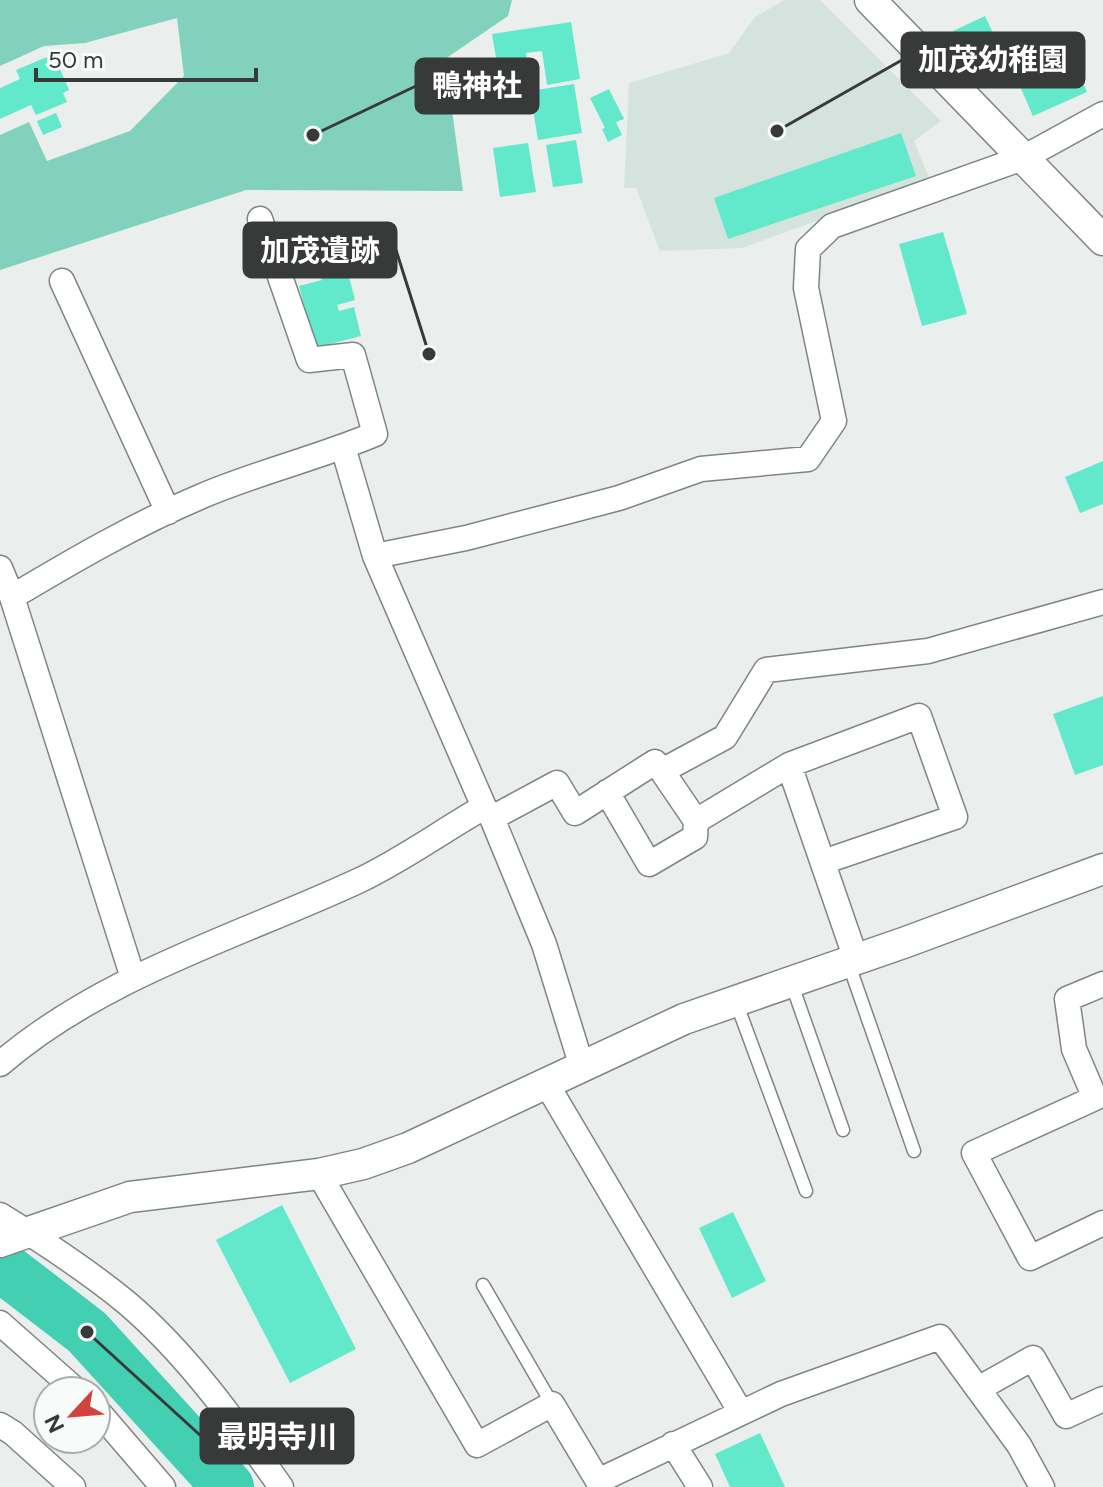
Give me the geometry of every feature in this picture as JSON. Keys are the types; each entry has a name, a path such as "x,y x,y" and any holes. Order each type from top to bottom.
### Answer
{"street":[{"path":"870,0 1103,240"},
{"path":"375,556 466,538 619,498 701,469 808,459 834,421 806,288 808,249 832,226 1023,158 1103,114"},
{"path":"12,597 107,541 203,495 375,434 353,355 309,360 260,219"},
{"path":"62,281 168,512"},
{"path":"343,447 375,556 544,944 582,1067"},
{"path":"0,568 12,597 133,978"},
{"path":"662,771 725,737 766,670 857,662 928,651 1103,602"},
{"path":"696,821 789,765 919,716 955,817 823,862"},
{"path":"2,1056 133,978 362,879 488,812 557,783 575,813 607,792 655,762 696,821 695,837 649,864 607,792"},
{"path":"789,765 823,862 852,961"},
{"path":"11,1231 130,1197 319,1174 363,1164 408,1148 684,1019 1103,869"},
{"path":"1103,984 1067,999 1074,1049 1099,1098 974,1153 1030,1258 1103,1223"},
{"path":"546,1083 740,1411"},
{"path":"319,1174 477,1445 552,1404 598,1481 740,1411 940,1337 1019,1445 1042,1487"},
{"path":"11,1231 52,1247 116,1295 149,1325 199,1376 281,1487"},
{"path":"0,1323 59,1375"},
{"path":"978,1389 1033,1358 1066,1416 1103,1399"},
{"path":"0,1425 13,1433 64,1484"},
{"path":"112,1428 163,1487"},
{"path":"673,1444 700,1487"}],"lane":[{"path":"852,961 914,1151"},
{"path":"791,982 843,1130"},
{"path":"736,1001 806,1191"},
{"path":"483,1285 552,1404"}],"shaded area":[{"path":"784,0 820,0 941,121 914,141 930,180 742,248 660,251 636,188 624,188 629,83 729,53 755,17"}],"green space":[{"path":"0,0 512,0 508,16 445,59 463,191 246,190 0,270 0,135 29,122 47,161 130,131 184,76 177,18 85,43 44,46 0,66"}],"building":[{"path":"985,16 1004,57 973,72 953,31"},
{"path":"571,22 580,79 547,85 542,51 526,53 530,83 501,88 492,34"},
{"path":"1065,42 1087,92 1033,116 1011,66"},
{"path":"47,57 52,67 58,64 69,90 63,93 67,102 36,115 31,105 0,119 0,88 20,79 16,70"},
{"path":"574,84 582,133 538,140 530,91"},
{"path":"609,89 624,119 616,122 622,135 608,142 602,129 605,128 590,98"},
{"path":"56,113 62,127 43,135 37,121"},
{"path":"901,133 916,176 728,239 714,198"},
{"path":"576,140 583,183 553,187 546,145"},
{"path":"528,143 536,192 500,197 493,148"},
{"path":"943,232 967,314 922,326 899,244"},
{"path":"347,269 355,300 337,305 339,311 354,307 361,336 315,348 299,286 322,280 320,276"},
{"path":"1103,461 1103,504 1080,513 1065,477"},
{"path":"1103,696 1103,765 1075,775 1053,714"},
{"path":"282,1205 356,1349 290,1383 216,1240"},
{"path":"733,1212 766,1281 732,1298 699,1228"},
{"path":"760,1433 785,1487 730,1487 715,1454"}],"waterway":[{"path":"0,1265 87,1332 228,1487"}],"place":[{"name":"加茂幼稚園","path":"777,131"},
{"name":"鴨神社","path":"313,135"},
{"name":"加茂遺跡","path":"429,354"},
{"name":"最明寺川","path":"87,1332"}]}
